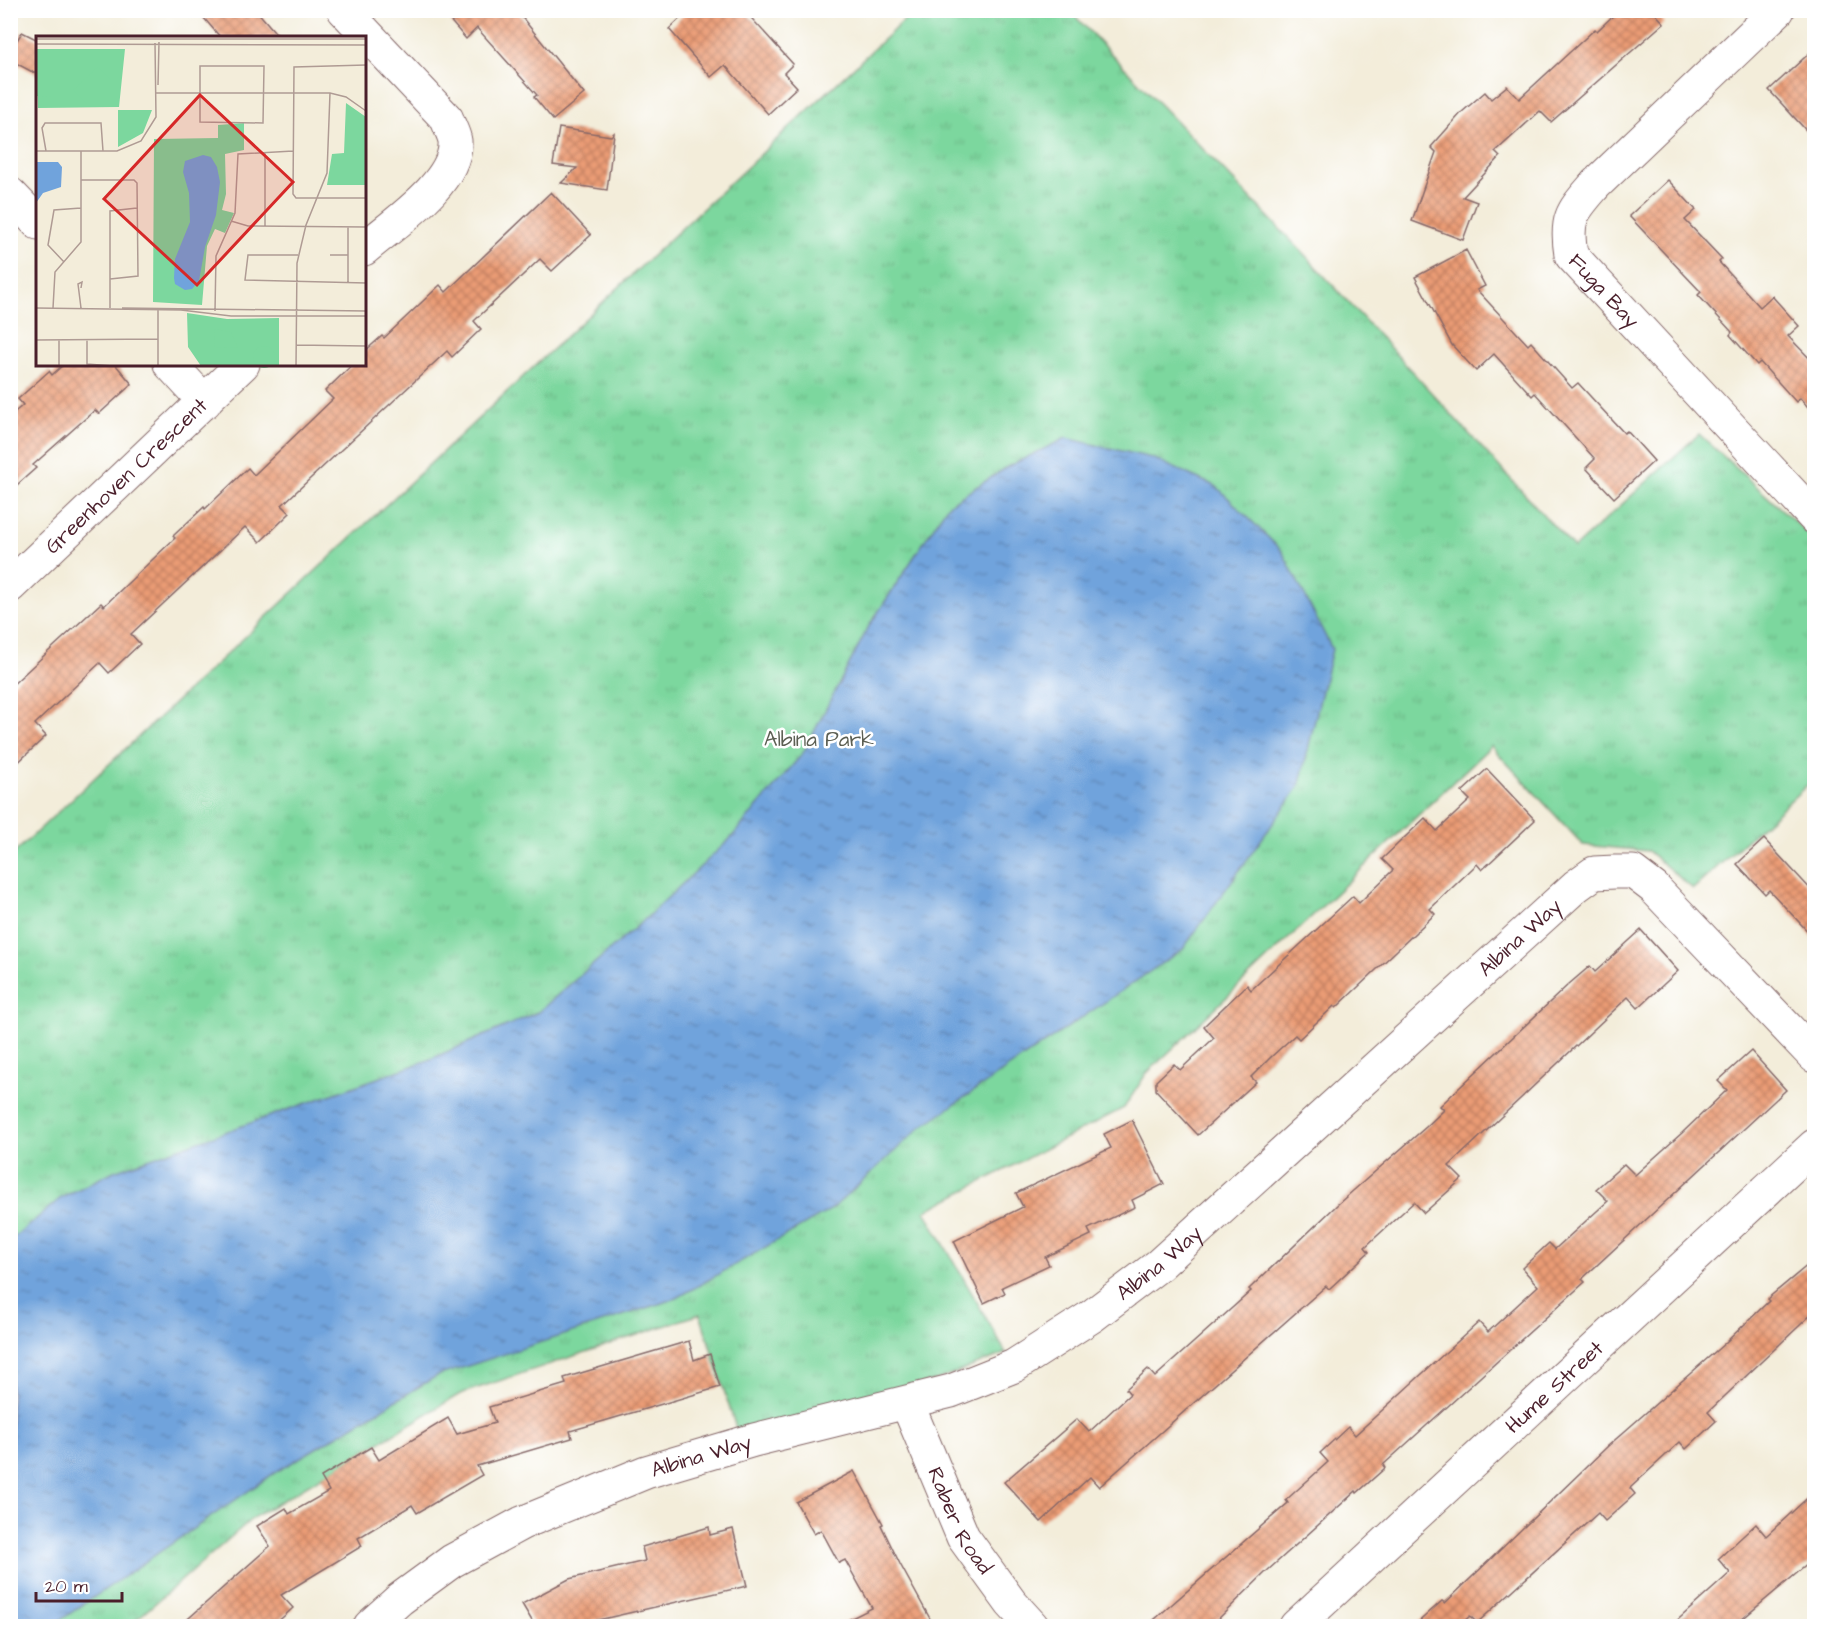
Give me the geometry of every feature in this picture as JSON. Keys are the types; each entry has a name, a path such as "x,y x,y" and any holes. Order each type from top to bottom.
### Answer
{"street":[{"path":"344,10 447,119 455,140 452,159 443,180 366,247"},
{"name":"Fuga Bay","path":"1778,10 1596,184 1574,210 1567,229 1571,255 1815,517"},
{"path":"10,194 36,221"},
{"path":"172,366 205,402"},
{"name":"Greenhoven Crescent","path":"10,586 241,366"},
{"name":"Albina Way","path":"370,1626 400,1599 452,1561 533,1518 646,1472 754,1440 951,1391 1014,1366 1092,1316 1159,1265 1576,886 1594,873 1633,872 1654,888 1815,1056"},
{"name":"Hume Street","path":"1296,1626 1815,1146"},
{"name":"Raber Road","path":"907,1403 963,1537 1011,1603 1032,1626"}],"green space":[{"name":"Albina Park","path":"914,11 1070,11 1305,255 1574,548 1699,434 1814,539 1814,779 1693,889 1648,851 1583,845 1491,746 1146,1074 1124,1108 925,1211 1006,1353 948,1376 741,1444 700,1314 460,1394 254,1517 129,1626 11,1626 11,856"}],"water":[{"path":"1066,438 1152,458 1217,487 1282,551 1332,649 1299,787 1183,949 921,1127 832,1209 677,1298 437,1376 276,1472 59,1621 43,1626 11,1626 11,1240 61,1198 114,1171 426,1061 538,1012 643,921 730,839 803,753 869,626 948,505 1009,466"}],"building":[{"path":"197,10 256,10 278,36 219,36"},
{"path":"441,10 516,10 584,94 553,120 534,97 537,95 477,28 466,39"},
{"path":"689,10 744,10 793,64 784,73 797,87 768,114 725,65 711,77 669,29"},
{"path":"1619,10 1652,10 1664,23 1551,122 1540,111 1495,152 1500,157 1463,197 1477,202 1463,240 1412,221 1436,152 1431,147 1462,112 1485,92 1491,99 1507,86 1519,99"},
{"path":"22,32 36,39 36,74 10,60 10,52"},
{"path":"1815,48 1815,140 1769,90"},
{"path":"559,128 611,136 614,133 607,190 561,183 577,168 553,165"},
{"path":"1668,180 1696,210 1685,220 1722,259 1719,262 1760,307 1772,296 1799,326 1788,336 1815,364 1815,415 1800,398 1796,402 1760,362 1757,365 1730,335 1732,332 1698,295 1701,292 1629,216"},
{"path":"551,192 591,235 552,271 540,259 474,321 481,329 452,357 447,351 282,505 290,513 260,542 245,527 131,634 140,644 109,673 100,663 35,724 46,736 10,770 10,687 101,603 104,606 175,538 173,536 248,468 254,475 333,399 325,391 351,366 366,366 366,350 382,336 384,338 440,285 446,292"},
{"path":"1466,250 1485,286 1477,290 1528,345 1531,342 1572,388 1578,383 1624,433 1627,431 1654,461 1614,498 1586,468 1595,459 1535,393 1532,396 1494,354 1476,371 1452,345 1415,277"},
{"path":"62,366 117,366 132,384 99,414 95,410 33,465 36,468 10,491 10,416 23,405 18,399 49,371 52,375"},
{"path":"1487,769 1535,820 1482,870 1477,864 1430,909 1435,914 1336,1008 1334,1006 1299,1039 1295,1035 1271,1057 1251,1077 1256,1082 1198,1135 1156,1090 1156,1081 1174,1064 1180,1070 1214,1038 1204,1026 1247,985 1251,990 1353,896 1359,903 1393,870 1382,859 1425,818 1437,831 1470,800 1462,792"},
{"path":"1764,839 1815,894 1815,939 1769,890 1765,894 1737,864"},
{"path":"1641,930 1678,971 1638,1008 1628,997 1449,1166 1462,1179 1424,1213 1414,1202 1365,1247 1369,1252 1329,1289 1326,1286 1099,1487 1090,1477 1041,1522 1004,1482 1077,1419 1089,1432 1130,1394 1126,1389 1148,1369 1155,1377 1251,1291 1249,1289 1338,1204 1444,1110 1440,1106 1569,984 1590,966 1595,972"},
{"path":"1751,1051 1786,1090 1582,1279 1585,1282 1383,1465 1385,1468 1267,1571 1211,1626 1147,1626 1288,1503 1286,1500 1328,1462 1320,1453 1348,1427 1355,1435 1479,1322 1488,1332 1538,1286 1522,1268 1549,1243 1555,1249 1608,1201 1596,1189 1624,1164 1635,1175 1682,1133 1727,1090 1718,1081"},
{"path":"1132,1120 1164,1184 1132,1200 1135,1207 1088,1229 1091,1235 1045,1257 1049,1265 1002,1287 1005,1293 984,1303 954,1241 1023,1207 1016,1193 1111,1148 1104,1134"},
{"path":"1815,1259 1815,1311 1708,1412 1716,1421 1686,1449 1680,1442 1630,1488 1635,1494 1605,1521 1598,1513 1477,1623 1470,1616 1463,1622 1467,1626 1414,1626 1442,1601 1445,1603 1608,1446 1725,1343 1769,1301 1767,1299"},
{"path":"689,1341 694,1360 710,1354 720,1387 570,1431 572,1438 477,1466 482,1475 417,1513 412,1505 358,1538 362,1546 281,1595 293,1608 273,1626 180,1626 270,1546 257,1526 286,1508 289,1514 329,1491 321,1477 371,1447 379,1460 448,1418 457,1434 495,1423 489,1407 566,1384 564,1378"},
{"path":"854,1471 934,1626 836,1626 872,1608 845,1560 839,1563 821,1530 814,1534 796,1502"},
{"path":"1815,1491 1815,1558 1734,1626 1671,1626 1730,1573 1718,1559 1756,1524 1766,1536"},
{"path":"709,1527 710,1535 733,1529 747,1586 572,1626 535,1626 522,1604 569,1579 645,1561 642,1547"}]}
